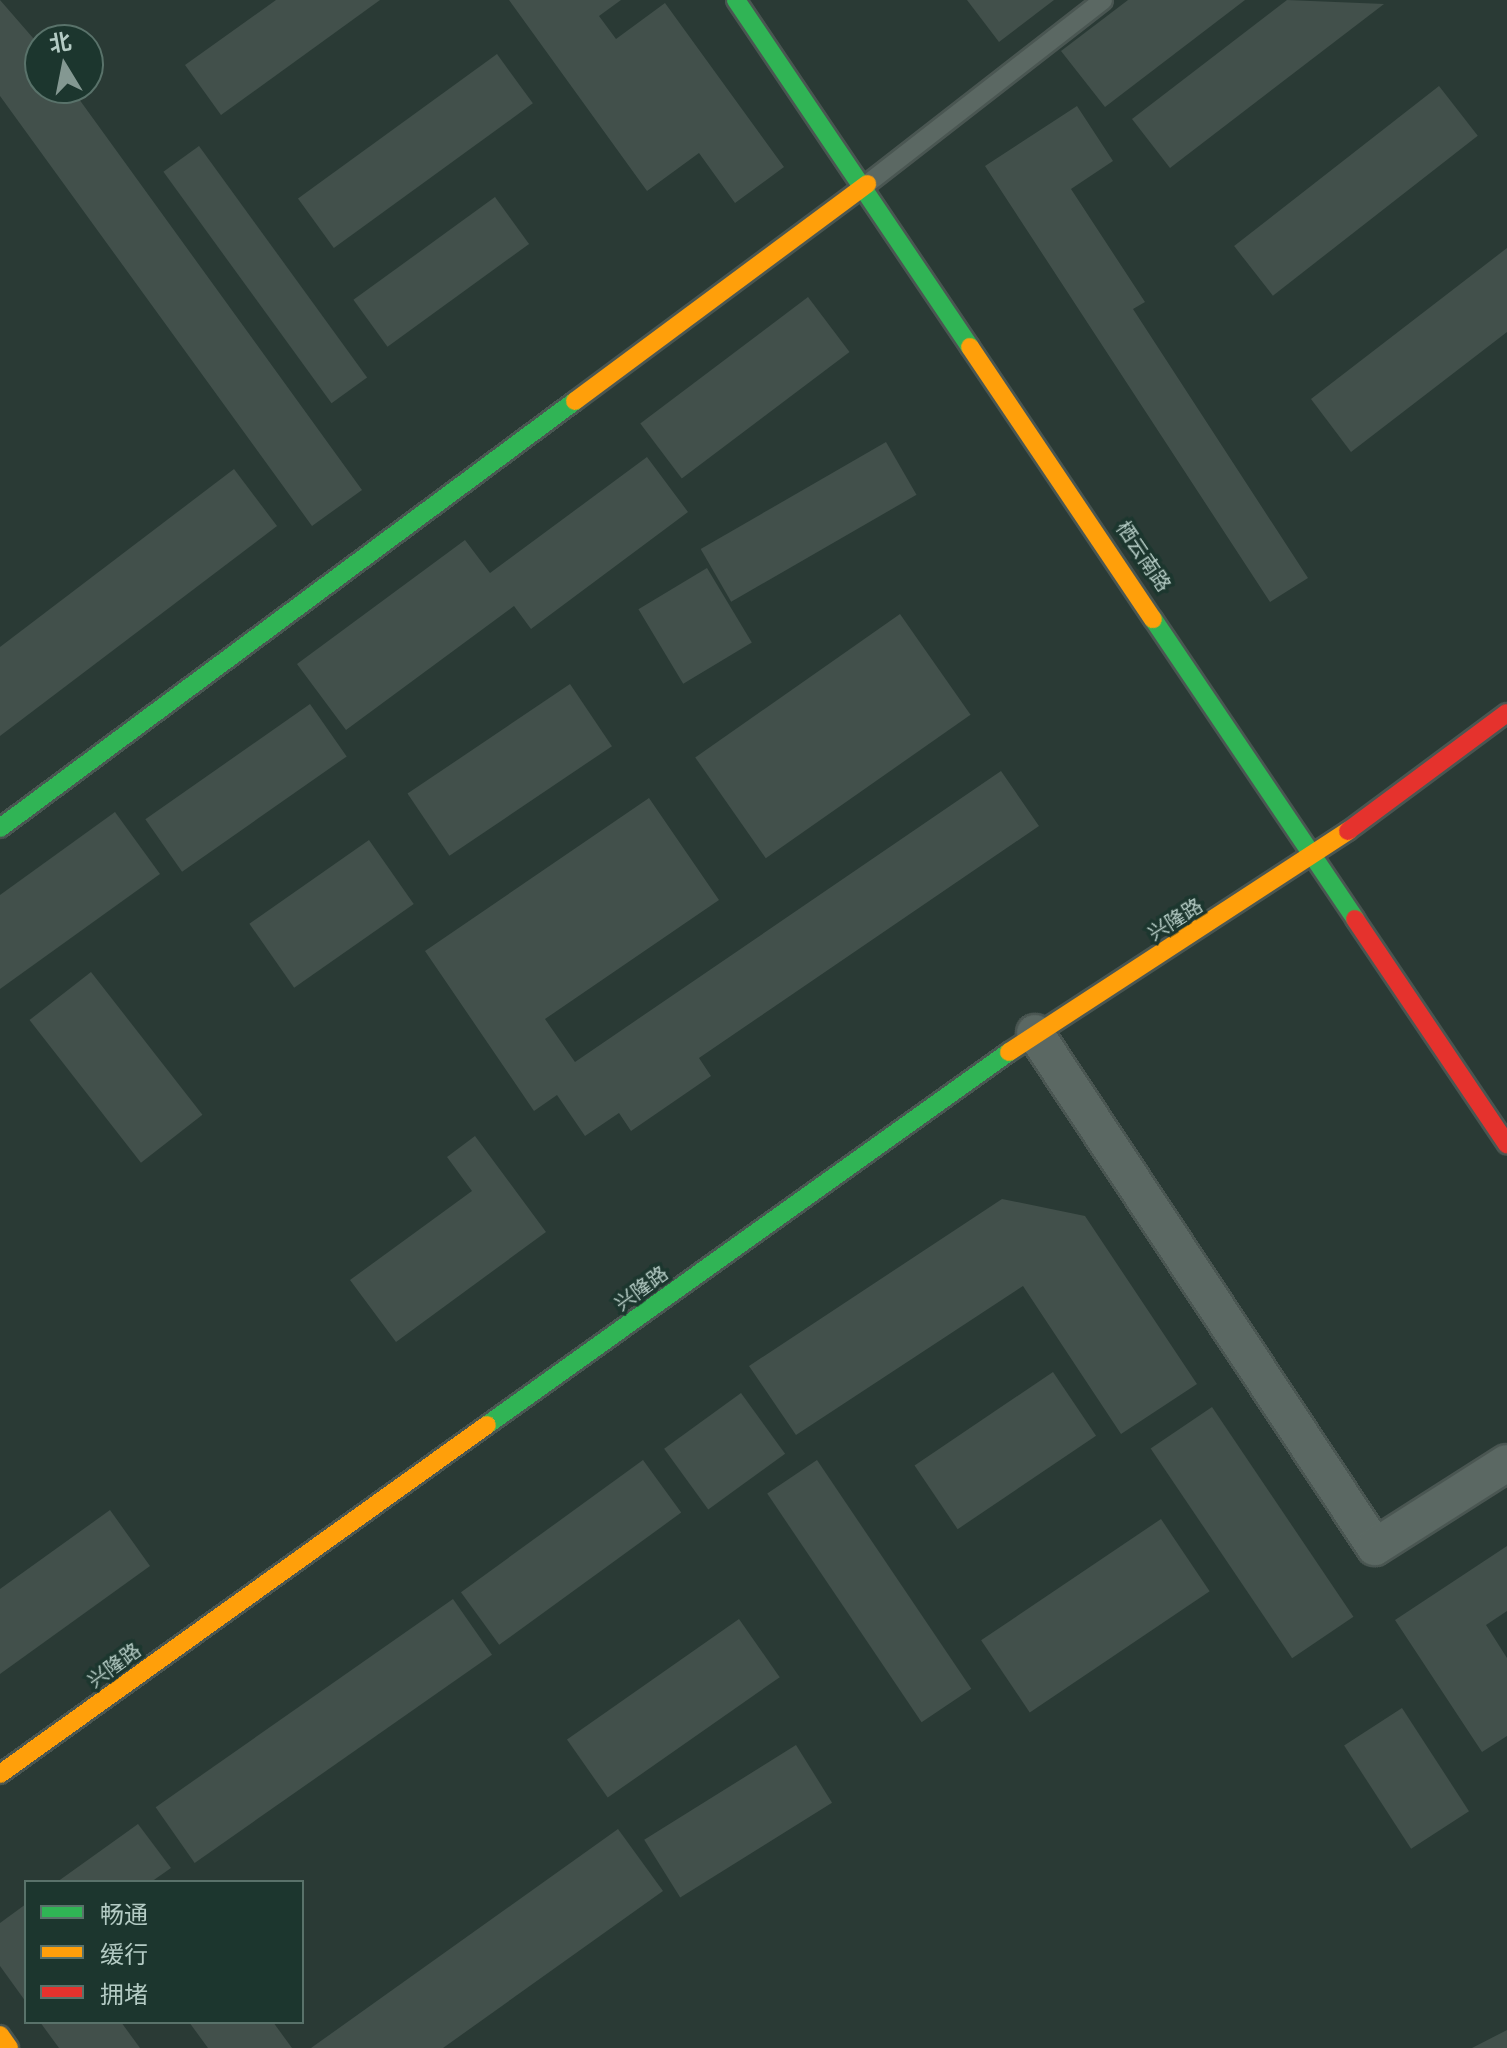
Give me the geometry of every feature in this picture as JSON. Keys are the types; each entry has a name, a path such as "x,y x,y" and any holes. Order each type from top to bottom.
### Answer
{"street":[{"name":"栖云南路","path":"736,0 867,184 1318,854 1507,1144"},
{"path":"0,828 867,184"},
{"name":"兴隆路","path":"0,1774 1035,1033 1318,854 1507,713"},
{"path":"1035,1033 1375,1547 1507,1463"},
{"path":"0,2035 9,2048"}],"lane":[{"path":"867,184 1103,0"}],"building":[{"path":"0,0 24,28 24,104 83,104 362,490 312,526 0,96"},
{"path":"276,0 380,0 221,115 185,65"},
{"path":"509,0 621,0 599,16 616,39 665,3 784,167 735,203 699,153 647,191"},
{"path":"967,0 1054,0 999,42"},
{"path":"1128,0 1245,0 1105,107 1061,51"},
{"path":"1287,0 1384,4 1170,168 1132,119"},
{"path":"497,54 533,103 334,248 298,199"},
{"path":"1439,86 1478,136 1273,296 1234,246"},
{"path":"1077,106 1113,161 1071,189 1145,302 1133,309 1308,578 1270,602 985,166"},
{"path":"199,146 367,377 332,403 163,172"},
{"path":"495,197 529,244 388,347 353,300"},
{"path":"1507,248 1507,332 1351,452 1311,399"},
{"path":"808,297 850,352 682,478 640,423"},
{"path":"886,442 916,495 731,602 701,549"},
{"path":"647,457 688,512 531,629 514,606 346,730 297,664 465,540 490,573"},
{"path":"234,469 277,526 0,736 0,647"},
{"path":"707,568 752,643 683,684 638,609"},
{"path":"900,614 971,715 766,858 695,757"},
{"path":"570,684 612,746 449,856 408,794"},
{"path":"310,704 347,756 182,872 145,819"},
{"path":"1001,771 1039,826 699,1058 711,1076 631,1131 619,1113 585,1136 557,1095 534,1111 425,951 649,798 719,900 545,1019 575,1062"},
{"path":"115,812 160,874 0,989 0,895"},
{"path":"369,840 414,904 294,988 249,924"},
{"path":"91,972 202,1115 141,1163 30,1020"},
{"path":"475,1136 546,1232 396,1342 350,1280 472,1191 447,1157"},
{"path":"1002,1199 1085,1216 1197,1384 1121,1434 1023,1286 796,1435 749,1366"},
{"path":"1053,1372 1096,1436 958,1529 915,1465"},
{"path":"741,1393 785,1454 708,1510 664,1449"},
{"path":"1212,1407 1353,1617 1292,1658 1151,1448"},
{"path":"643,1460 681,1513 499,1645 461,1592"},
{"path":"817,1460 971,1689 922,1722 767,1494"},
{"path":"110,1510 150,1566 0,1674 0,1589"},
{"path":"1161,1519 1210,1591 1030,1712 981,1640"},
{"path":"1507,1546 1507,1611 1486,1625 1507,1658 1507,1736 1482,1752 1395,1620"},
{"path":"453,1599 492,1655 195,1863 156,1807"},
{"path":"739,1619 780,1677 608,1798 567,1739"},
{"path":"1402,1708 1469,1811 1411,1849 1344,1746"},
{"path":"796,1745 832,1803 680,1898 644,1840"},
{"path":"138,1824 171,1868 154,1880 60,1880"},
{"path":"618,1829 663,1891 443,2048 311,2048"},
{"path":"24,1905 24,1999 0,1966 0,1923"},
{"path":"41,2024 122,2024 140,2048 59,2048"},
{"path":"190,2024 274,2024 292,2048 208,2048"},
{"path":"1507,2030 1507,2048 1472,2048"}],"traffic: fast":[{"path":"736,0 970,347"},
{"path":"0,828 575,401"},
{"path":"1153,619 1355,919"},
{"path":"487,1425 1009,1052"}],"traffic: slow":[{"path":"575,401 867,184"},
{"path":"970,347 1153,619"},
{"path":"1009,1052 1348,831"},
{"path":"0,1774 487,1425"},
{"path":"0,2035 9,2048"}],"traffic: jam":[{"path":"1348,831 1507,713"},
{"path":"1355,919 1507,1144"}]}
